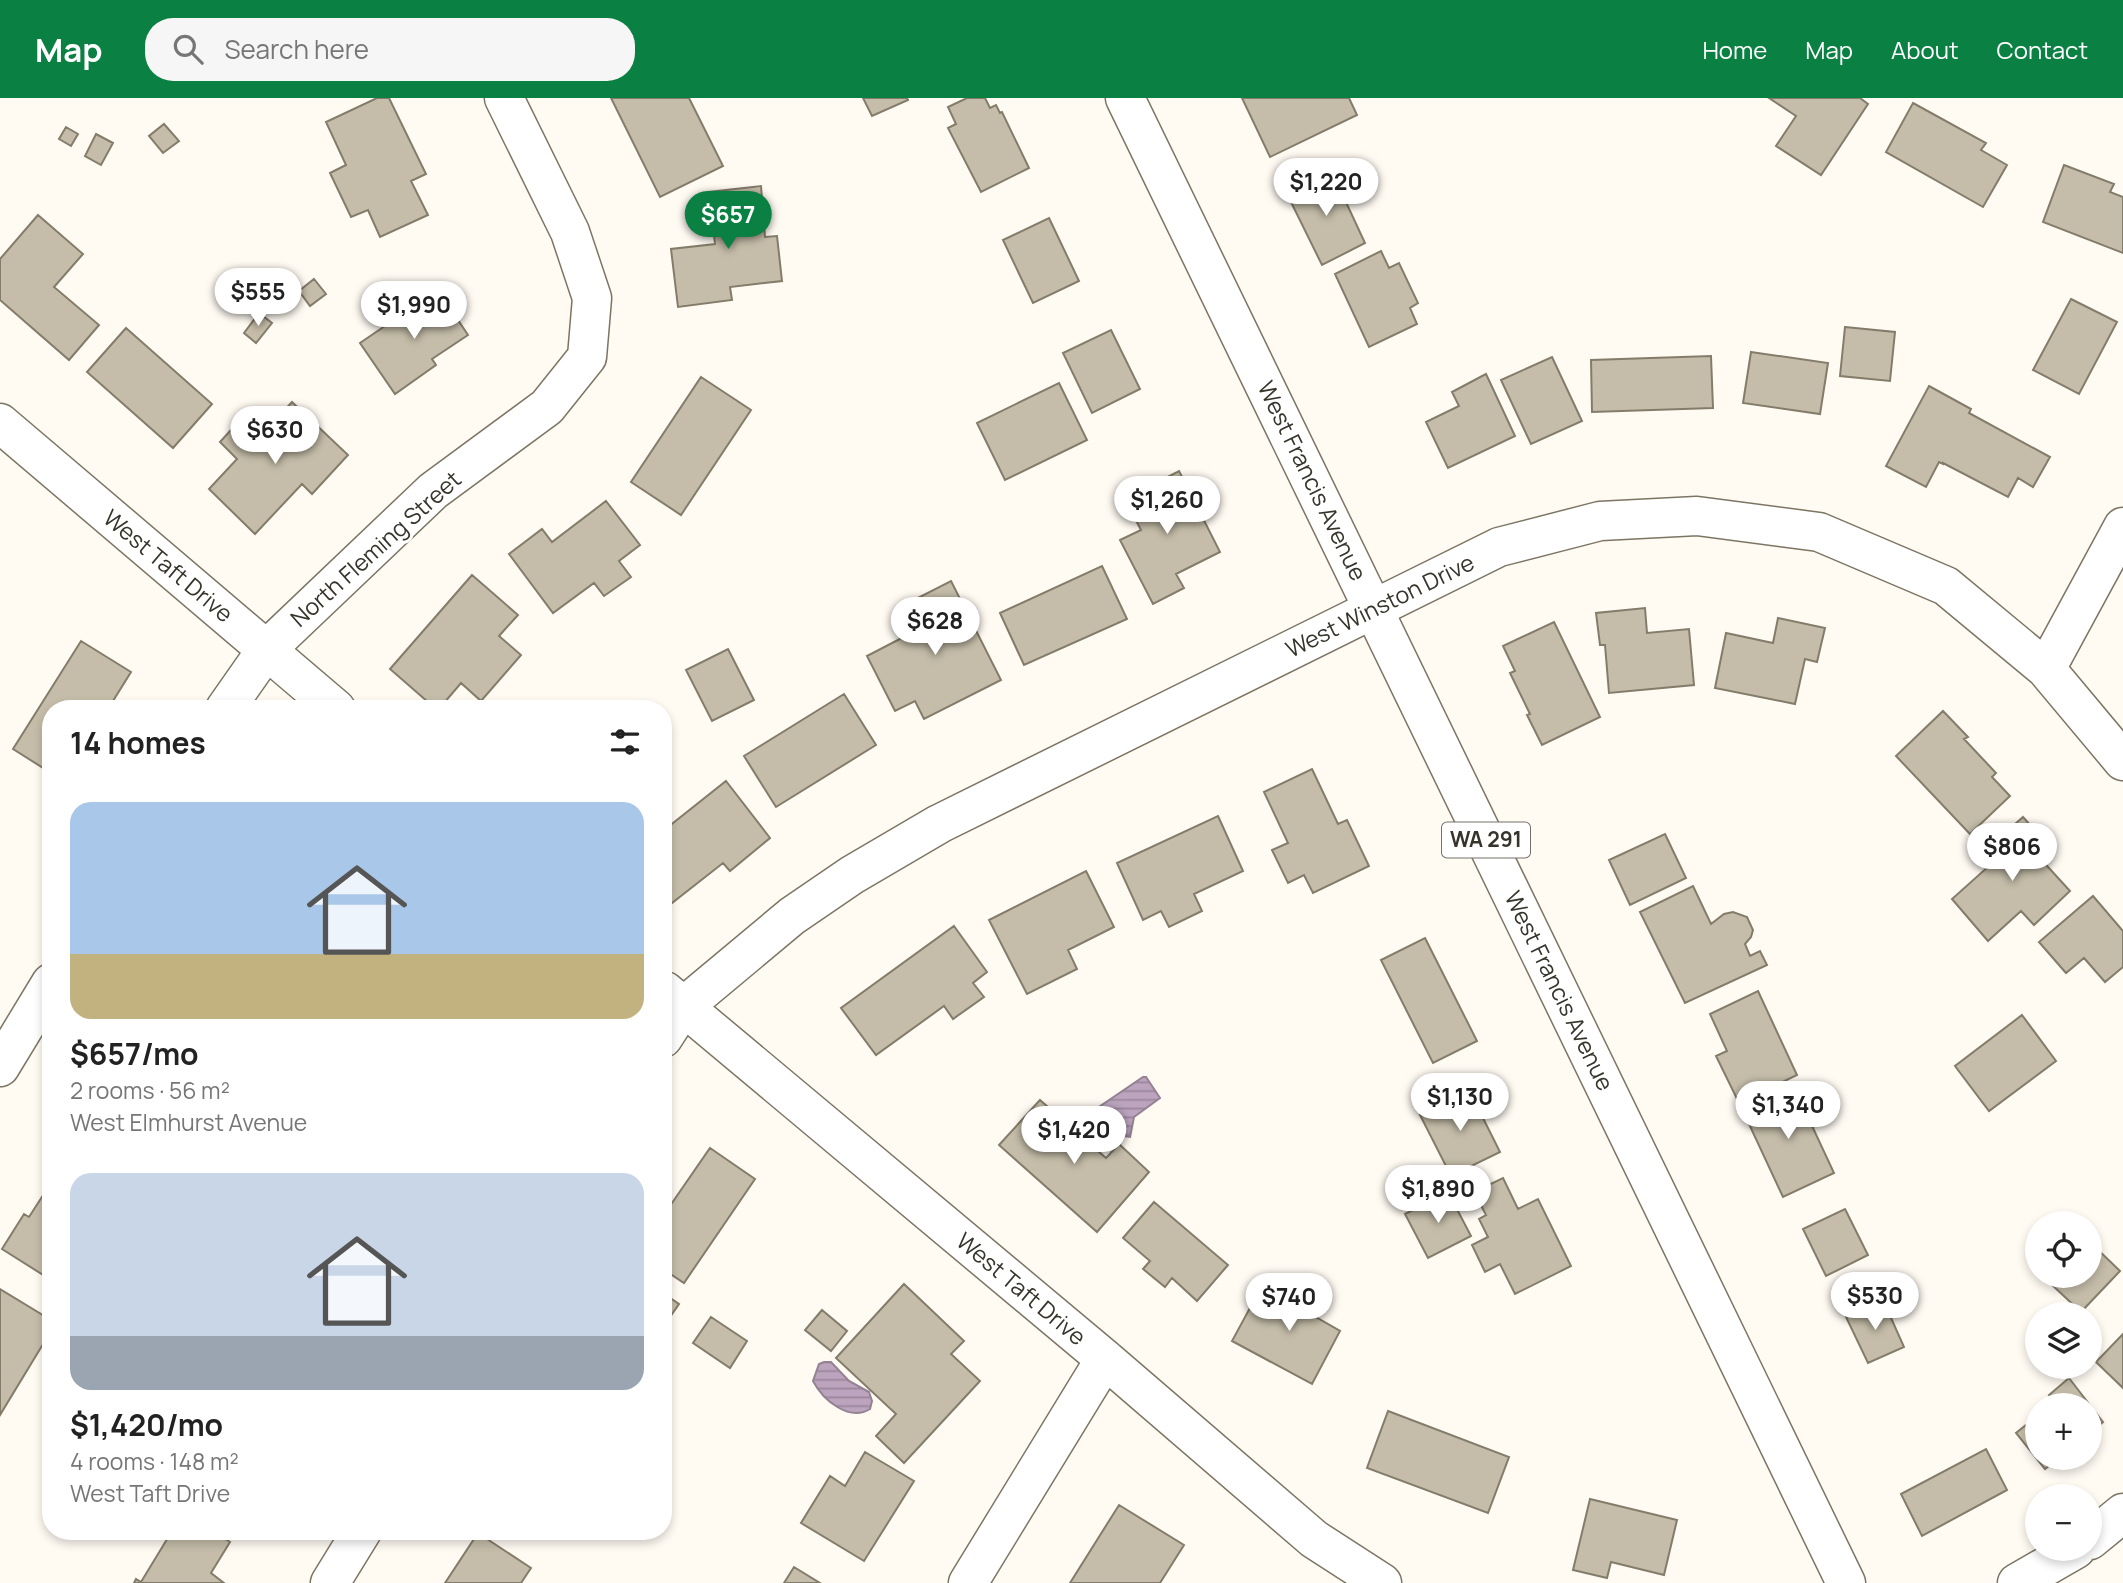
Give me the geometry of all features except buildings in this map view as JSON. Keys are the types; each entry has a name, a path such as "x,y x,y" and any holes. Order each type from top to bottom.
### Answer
{"street":[{"name":"North Fleming Street","path":"231,700 267,649 433,491 547,408 587,358 592,298 570,233 504,98"},
{"name":"West Francis Avenue","path":"1125,98 1846,1583"},
{"name":"West Taft Drive","path":"0,423 326,700"},
{"name":"West Winston Drive","path":"673,998 852,875 939,824 1499,547 1600,521 1697,516 1819,532 1946,586 2046,669 2123,761"},
{"path":"2046,669 2123,527"},
{"path":"0,1067 42,998"},
{"name":"West Taft Drive","path":"673,998 1105,1359 1314,1539 1382,1583"},
{"path":"968,1583 1105,1359"},
{"path":"2102,1530 2123,1513"},
{"path":"330,1583 356,1540"},
{"path":"2017,1583 2055,1561"}],"shaded area":[{"path":"1146,1077 1160,1098 1134,1117 1130,1137 1109,1134 1093,1111"},
{"path":"831,1362 849,1381 869,1392 872,1401 870,1409 854,1413 845,1411 823,1395 813,1381 819,1364"}]}
